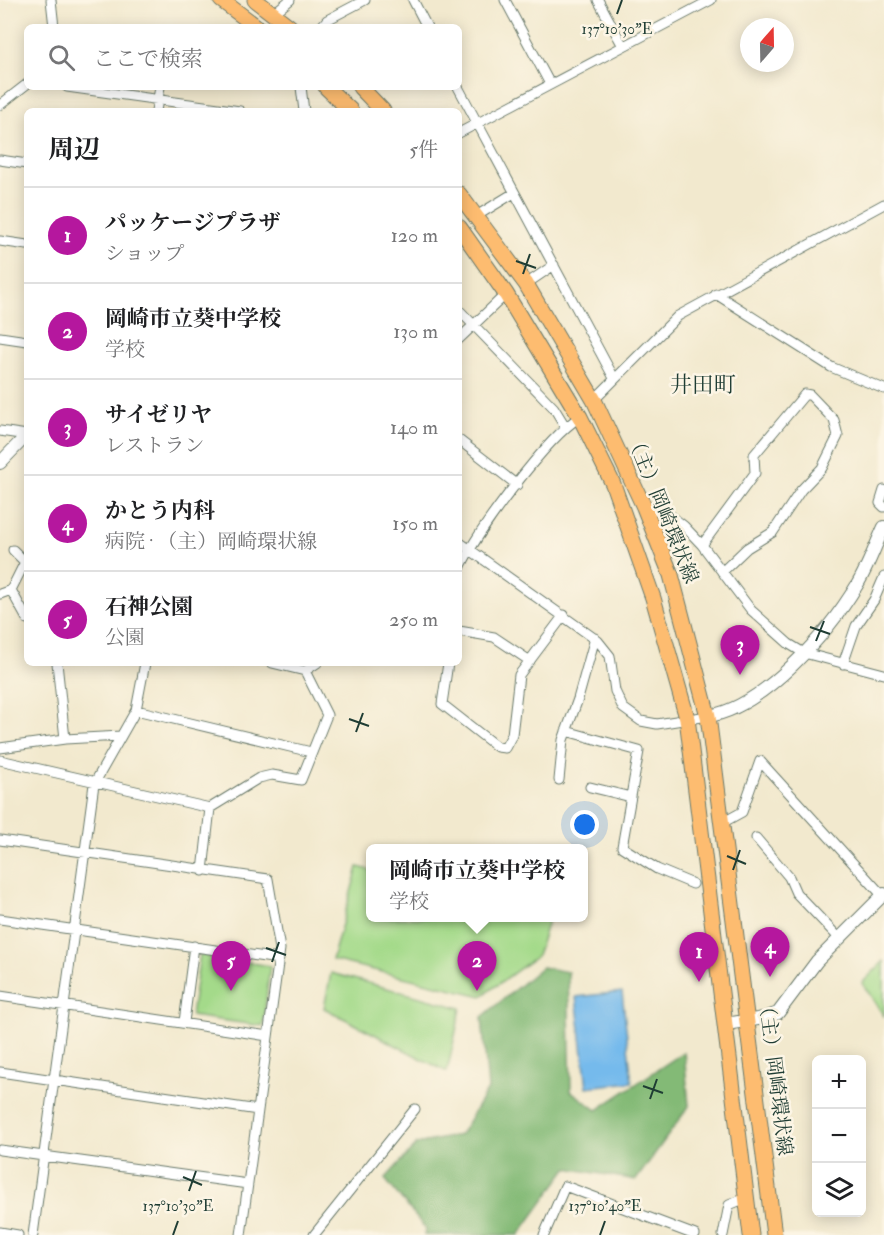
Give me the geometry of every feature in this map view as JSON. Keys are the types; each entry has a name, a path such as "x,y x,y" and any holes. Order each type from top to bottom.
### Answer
{"main road":[{"path":"221,0 250,24"},
{"path":"255,0 286,24"},
{"path":"329,90 348,108"},
{"path":"363,90 380,108"},
{"name":"（主）岡崎環状線","path":"462,197 478,215 526,284 594,400 644,507 671,574 708,716 774,1235"},
{"name":"（主）岡崎環状線","path":"462,231 506,294 580,417 613,484 634,539 687,718 750,1235"}],"street":[{"path":"51,0 54,24"},
{"path":"274,14 290,0"},
{"path":"328,24 365,0"},
{"path":"413,0 425,24"},
{"path":"506,0 550,84"},
{"path":"598,0 623,46"},
{"path":"689,0 694,10"},
{"path":"462,131 711,0"},
{"path":"0,105 24,86"},
{"path":"88,90 218,108"},
{"path":"157,108 160,90"},
{"path":"301,90 304,108"},
{"path":"460,90 615,378"},
{"path":"0,160 24,164"},
{"path":"478,215 514,193"},
{"path":"594,400 678,316 884,204"},
{"path":"0,241 24,245"},
{"path":"526,284 554,265"},
{"path":"462,336 506,294"},
{"path":"716,294 831,367 884,389"},
{"path":"462,313 554,408 565,426"},
{"path":"0,337 24,341"},
{"path":"702,545 755,473 754,455 805,394 810,396 834,420 838,436 822,468 801,490 773,532 747,549 722,572"},
{"path":"462,564 469,549 565,426 580,417"},
{"path":"0,430 24,434"},
{"path":"0,463 24,438"},
{"path":"462,442 517,486"},
{"path":"884,490 880,503 884,507"},
{"path":"644,507 666,512 702,545 768,627 804,653 884,675"},
{"path":"462,544 595,638 610,656 618,701 632,716 648,724 722,714 762,691 804,653 857,585 884,526"},
{"path":"13,550 24,561"},
{"path":"0,594 11,590 24,567"},
{"path":"843,664 856,626 874,600 884,577"},
{"path":"11,590 24,614"},
{"path":"448,666 442,704 497,747 505,748 512,735 519,675 564,615"},
{"path":"462,632 495,637 530,661"},
{"path":"560,780 567,732 595,638"},
{"path":"57,666 65,739"},
{"path":"33,1235 94,784 136,710 144,666"},
{"path":"284,666 305,671 312,666"},
{"path":"0,760 94,784 210,808 259,778 272,775 301,780 327,715 305,671"},
{"path":"136,710 311,752"},
{"path":"567,732 639,751 622,847 657,869 693,884"},
{"path":"0,748 65,739 121,736"},
{"path":"722,823 742,812 760,761 883,895 817,962 778,1013 726,1024"},
{"path":"590,787 631,797"},
{"path":"203,870 210,808"},
{"path":"756,838 789,877 796,893 840,939"},
{"path":"0,840 268,879 280,949 241,1235"},
{"path":"0,919 279,959"},
{"path":"184,1022 194,946"},
{"path":"0,996 268,1036"},
{"path":"0,1072 258,1110"},
{"path":"314,1235 415,1109"},
{"path":"0,1150 248,1184"},
{"path":"544,1235 565,1186 695,1235"},
{"path":"723,1235 729,1205 746,1198"},
{"path":"0,1232 18,1235"}],"green space":[{"path":"358,867 366,869 366,922 548,922 537,956 482,996 332,960"},
{"path":"200,955 270,966 263,1026 191,1016"},
{"path":"884,961 884,1016 862,983"},
{"path":"542,967 568,972 571,1091 597,1110 684,1052 689,1106 636,1180 567,1168 519,1235 424,1235 426,1229 385,1179 417,1144 460,1135 488,1089 482,1017"},
{"path":"331,973 461,1008 447,1072 324,1008"}],"water":[{"path":"622,992 632,1082 587,1087 576,997"}],"place":[{"name":"サイゼリヤ","path":"740,675"},
{"name":"かとう内科","path":"770,977"},
{"name":"パッケージプラザ","path":"699,982"},
{"name":"石神公園","path":"231,991"},
{"name":"岡崎市立葵中学校","path":"477,991"}],"district":[{"name":"井田町","path":"703,384"}]}
